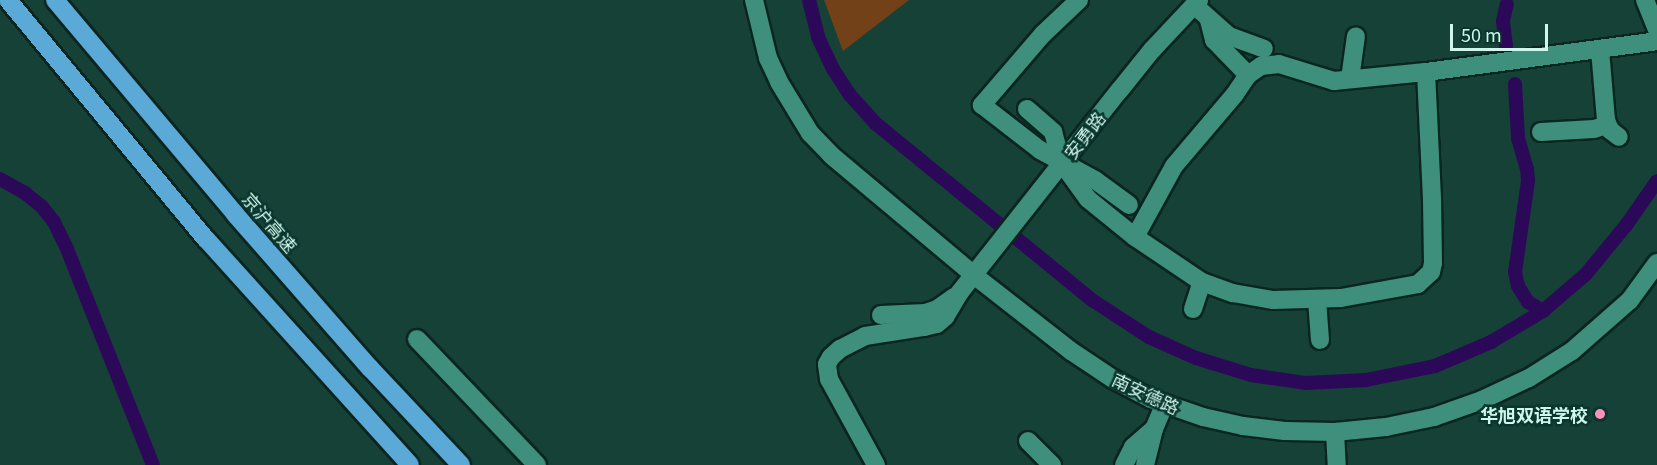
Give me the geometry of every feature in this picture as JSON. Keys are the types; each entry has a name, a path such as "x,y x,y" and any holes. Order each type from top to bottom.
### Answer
{"highway":[{"path":"8,0 206,238 410,465"},
{"name":"京沪高速","path":"56,1 242,223 370,368 461,465"}],"street":[{"name":"南安德路","path":"754,0 768,58 792,107 810,133 831,155 975,276 1071,351 1113,379 1164,405 1244,426 1285,431 1335,432 1386,427 1434,417 1482,400 1529,378 1572,351 1630,300 1657,263"},
{"path":"1079,0 1043,34 982,105 1040,150 1095,180 1129,205"},
{"path":"1645,0 1657,29"},
{"name":"安勇路","path":"960,292 975,276 1152,50 1196,2"},
{"path":"1196,2 1209,20 1233,38 1264,49"},
{"path":"1209,20 1214,40 1248,75"},
{"path":"1350,78 1356,36"},
{"path":"1135,237 1174,166 1235,94 1248,75 1261,66 1272,64 1323,79 1350,78 1426,72 1657,41"},
{"path":"1541,132 1594,129 1613,131 1600,50"},
{"path":"1027,109 1053,132 1062,163 1088,199 1135,237 1202,282 1254,297 1317,300 1405,287 1425,279 1431,272 1432,199 1426,72"},
{"path":"1193,309 1202,282"},
{"path":"881,315 925,313 938,309 960,292"},
{"path":"876,465 830,380 827,364 840,349 865,336 937,324 945,317 960,292"},
{"path":"1317,300 1320,340"},
{"path":"417,339 537,465"},
{"path":"1145,465 1154,429 1164,405"},
{"path":"1124,465 1133,447 1154,429"},
{"path":"1335,432 1337,465"},
{"path":"1028,441 1052,465"}],"shaded area":[{"path":"824,0 909,0 843,51"}],"waterway":[{"path":"809,0 818,37 833,69 850,95 875,123 1092,300 1149,337 1196,358 1251,375 1306,383 1366,380 1435,366 1491,342 1543,311 1586,274 1627,224 1657,181"},
{"path":"1506,46 1503,21 1507,4"},
{"path":"1515,84 1518,138 1528,181 1515,272 1518,286 1528,302 1543,311"},
{"path":"0,179 25,193 42,207 54,222 67,249 153,465"}],"place":[{"name":"华旭双语学校","path":"1600,414"}]}
